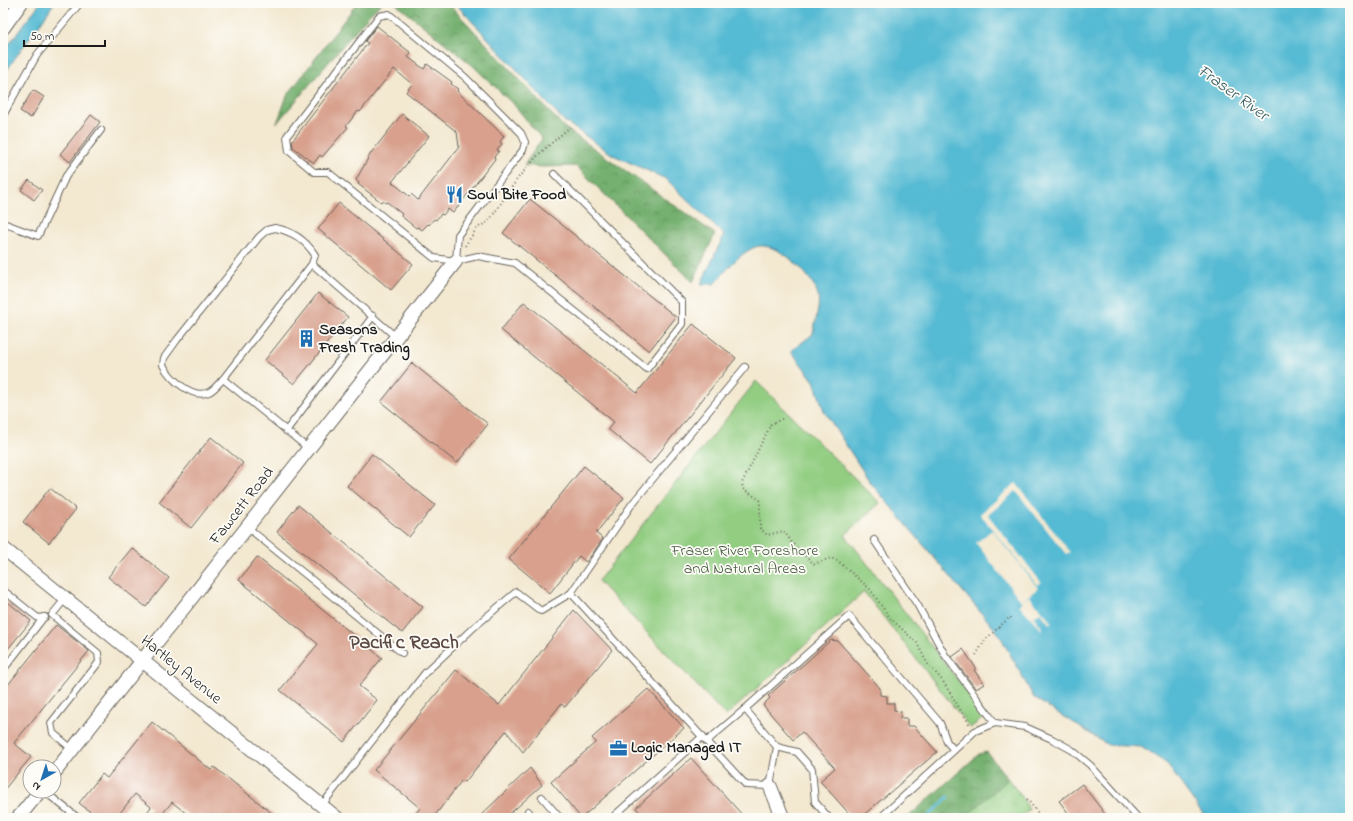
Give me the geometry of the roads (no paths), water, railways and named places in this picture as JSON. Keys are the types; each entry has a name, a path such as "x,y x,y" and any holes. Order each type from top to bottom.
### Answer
{"street":[{"path":"3,28 21,3"},
{"name":"Fawcett Road","path":"62,762 456,261"},
{"name":"Hartley Avenue","path":"3,548 337,818"},
{"path":"770,786 783,818"},
{"path":"18,818 33,799"}],"lane":[{"path":"3,116 5,106 37,55 80,3"},
{"path":"456,261 458,236 523,150 525,142 522,133 465,77 389,14 379,16 287,136 289,151 314,172 328,172 434,258 456,261 478,256 515,263 647,369 682,324 682,302 554,174"},
{"path":"3,223 38,236 66,176 101,130"},
{"path":"275,228 284,230 308,244 315,255 312,264 223,379 210,392 203,394 190,391 167,374 163,365 164,358 259,237 268,230 275,228"},
{"path":"312,264 396,337"},
{"path":"286,431 373,316"},
{"path":"322,805 425,673 473,628 516,592 541,611 571,593 632,504 745,367"},
{"path":"223,379 309,449"},
{"path":"247,527 402,653"},
{"path":"874,540 917,604 944,655 995,723"},
{"path":"3,590 38,618 52,615 65,599"},
{"path":"571,593 746,785 770,786 777,747"},
{"path":"52,615 98,653 99,662 51,723 53,733 72,749"},
{"path":"616,818 615,815 705,739 745,709 848,616 940,723 947,742 954,750"},
{"path":"3,670 44,617"},
{"path":"745,709 777,747 797,752 812,769 814,802 829,818"},
{"path":"880,818 975,731 995,723 1025,727 1072,750 1090,765 1138,818"},
{"path":"542,797 560,818"},
{"path":"54,799 78,818"},
{"path":"528,811 534,818"}],"water":[{"path":"40,3 54,3 3,77 3,52"},
{"name":"Fraser River","path":"455,3 1350,3 1350,818 1206,818 1166,763 1141,747 1108,745 1034,698 999,634 870,482 824,411 814,381 791,351 813,334 818,309 818,295 809,278 783,253 773,248 764,246 755,247 743,254 714,284 701,284 724,235 666,179 613,155 564,121"}],"waterway":[{"path":"927,818 948,797"}],"place":[{"name":"Soul Bite Food","path":"454,195"},
{"name":"Seasons Fresh Trading","path":"306,339"},
{"name":"Logic Managed IT","path":"618,748"}],"district":[{"name":"Pacific Reach","path":"404,643"}],"park label":[{"name":"Fraser River Foreshore and Natural Areas","path":"745,560"}]}
